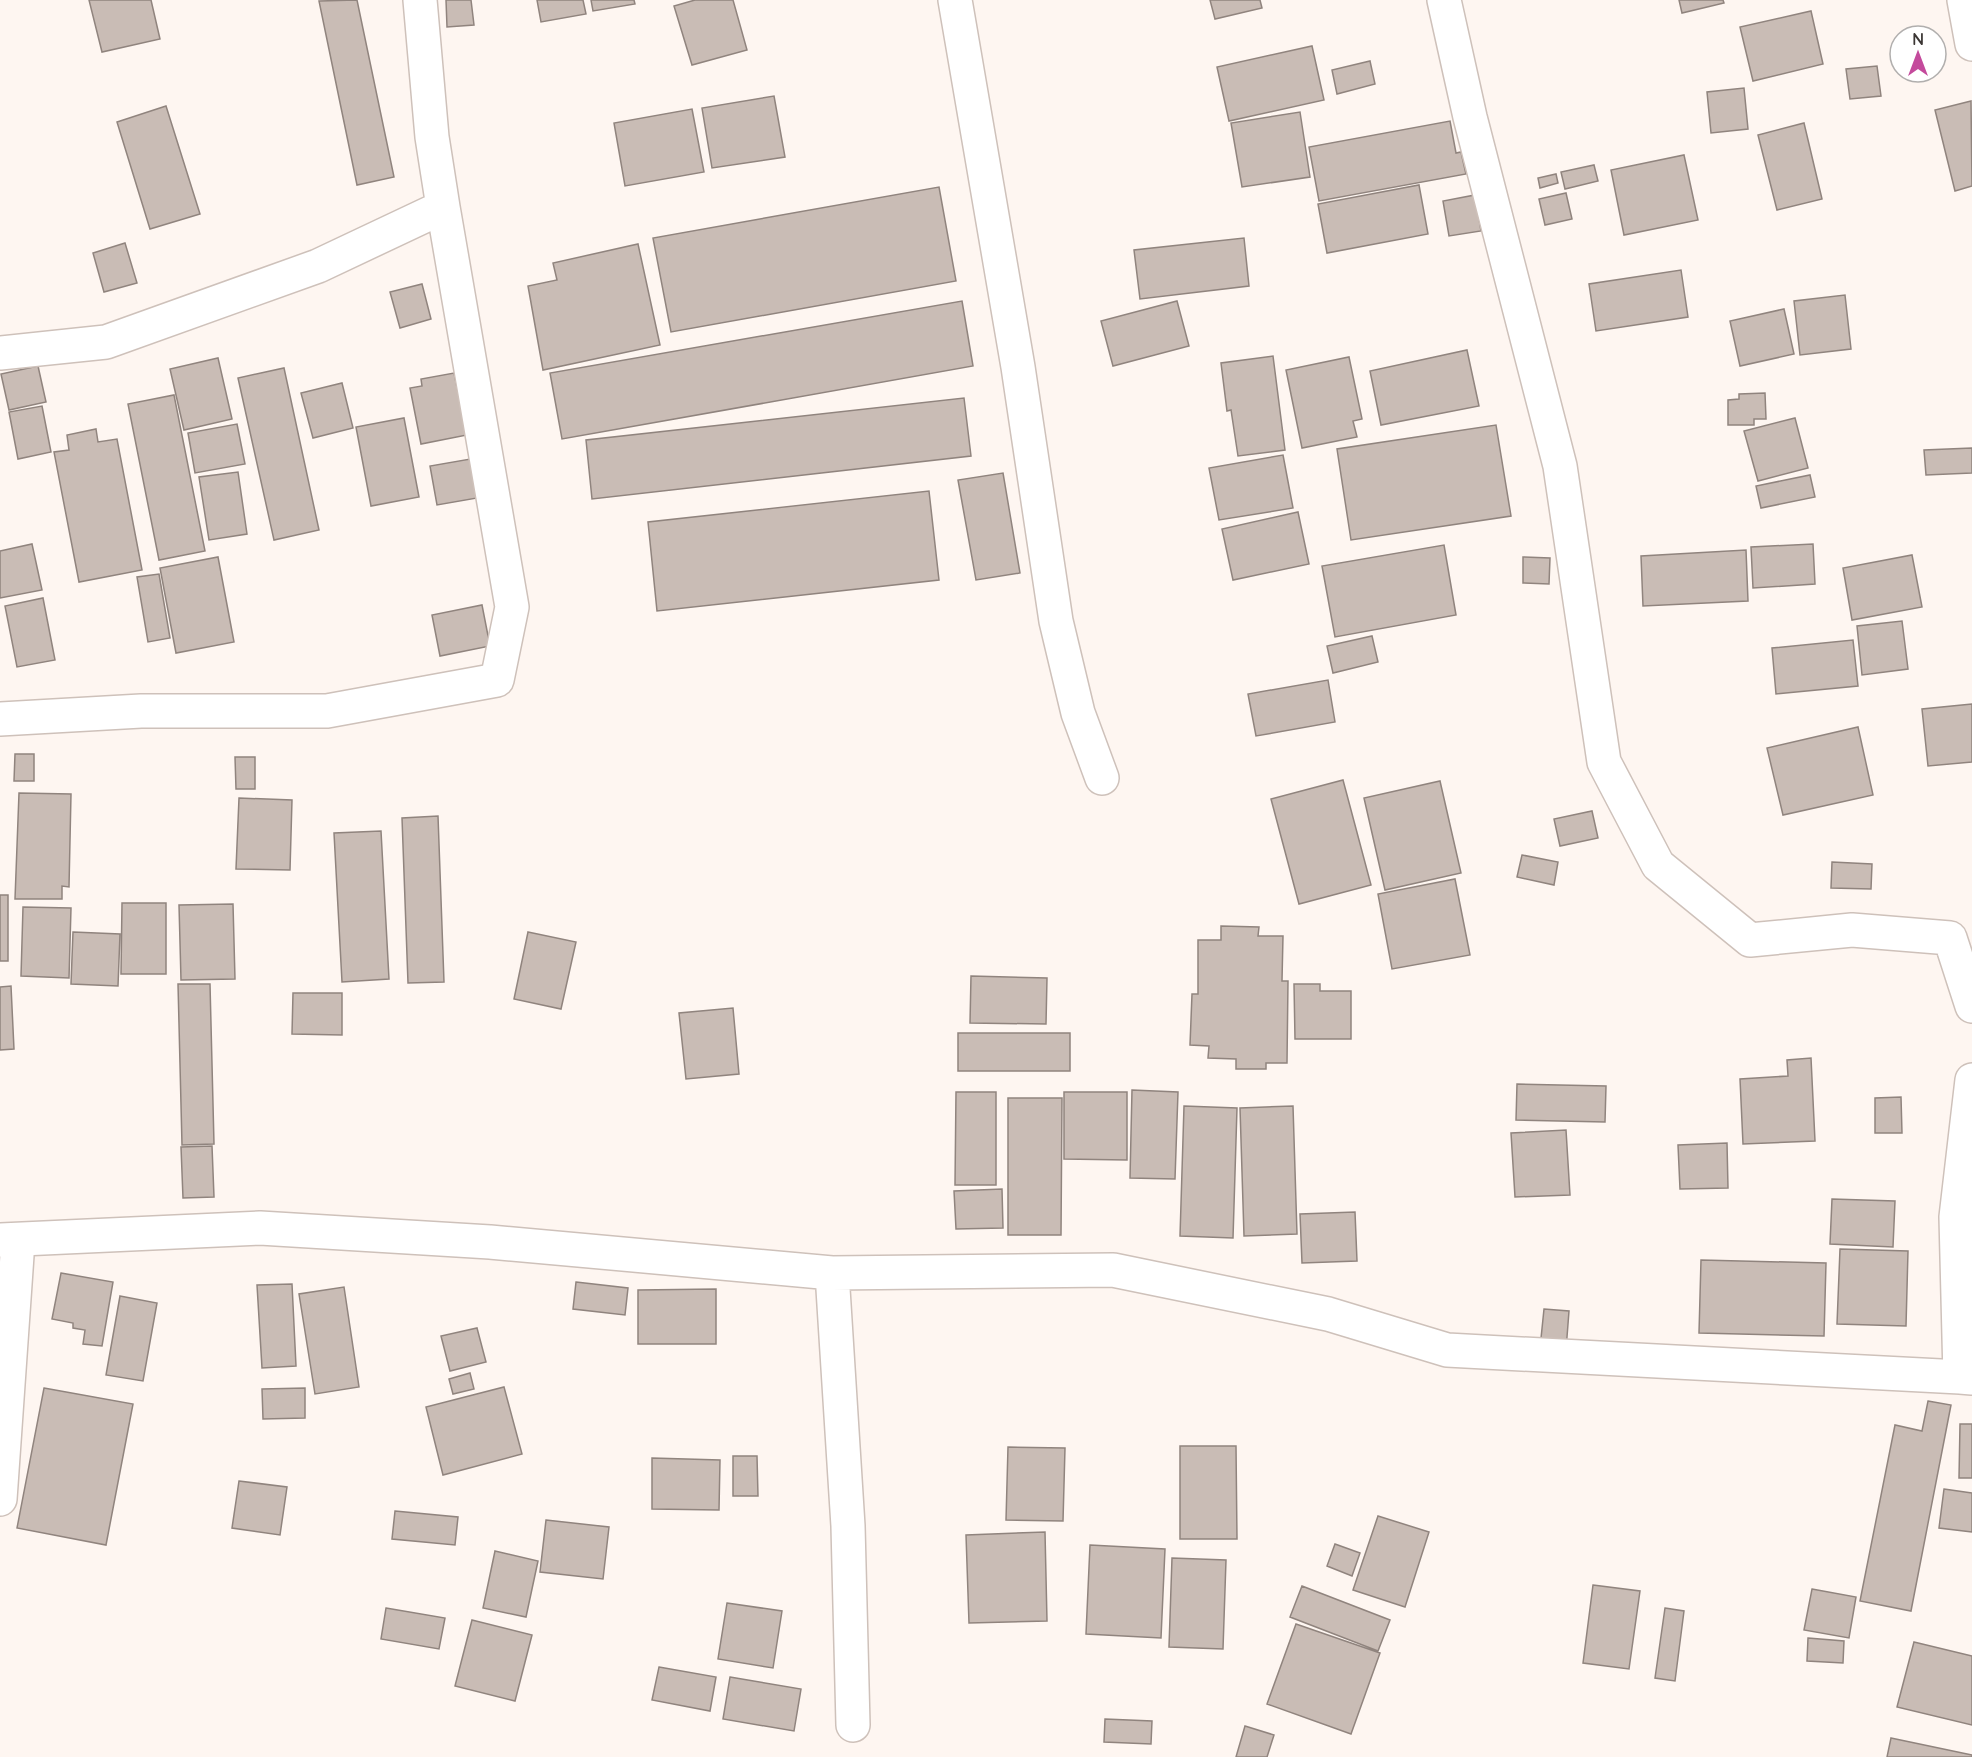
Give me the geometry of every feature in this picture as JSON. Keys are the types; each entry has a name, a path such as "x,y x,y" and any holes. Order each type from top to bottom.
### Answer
{"street":[{"path":"0,719 141,711 327,711 497,680 512,607 432,137 420,0"},
{"path":"955,0 1018,367 1056,621 1078,712 1102,778"},
{"path":"1444,0 1470,117 1560,466 1604,762 1658,865 1750,940 1852,930 1950,938 1972,1006"},
{"path":"1964,0 1972,44"},
{"path":"0,353 106,342 318,266 443,207"},
{"path":"0,1499 9,1240 260,1228 490,1242 832,1273 1113,1270 1328,1314 1446,1350 1966,1377 1956,1217 1972,1080"},
{"path":"832,1273 848,1526 853,1725"}],"building":[{"path":"89,0 151,0 160,39 102,52"},
{"path":"357,0 394,177 357,185 319,1"},
{"path":"446,0 471,0 474,25 447,27"},
{"path":"537,0 583,0 586,14 541,22"},
{"path":"591,0 634,0 635,4 593,11"},
{"path":"695,0 733,0 747,50 692,65 674,6"},
{"path":"1210,0 1260,0 1262,8 1215,19"},
{"path":"1679,0 1723,0 1724,3 1682,13"},
{"path":"1811,11 1823,64 1753,81 1740,27"},
{"path":"1312,46 1324,100 1229,121 1217,67"},
{"path":"1370,61 1375,84 1337,94 1332,70"},
{"path":"1877,66 1881,96 1850,99 1846,69"},
{"path":"1744,88 1748,129 1711,133 1707,92"},
{"path":"774,96 785,157 712,168 702,108"},
{"path":"1971,101 1972,186 1955,191 1935,110"},
{"path":"166,106 200,214 150,229 117,122"},
{"path":"692,109 704,172 625,186 614,123"},
{"path":"1300,112 1310,177 1242,187 1231,123"},
{"path":"1450,121 1456,153 1461,152 1466,174 1319,201 1309,147"},
{"path":"1804,123 1822,199 1777,210 1758,135"},
{"path":"1684,155 1698,220 1624,235 1611,170"},
{"path":"1594,165 1598,181 1565,189 1561,172"},
{"path":"1556,174 1558,183 1540,188 1538,178"},
{"path":"1419,185 1428,234 1327,253 1318,204"},
{"path":"939,187 956,281 671,332 653,238"},
{"path":"1566,193 1572,219 1545,225 1539,199"},
{"path":"1475,195 1481,231 1449,236 1443,201"},
{"path":"1244,238 1249,286 1140,299 1134,250"},
{"path":"125,243 137,283 104,292 93,253"},
{"path":"638,244 660,345 543,370 528,286 557,280 553,263"},
{"path":"1681,270 1688,317 1596,331 1589,284"},
{"path":"422,284 431,319 400,328 390,292"},
{"path":"1845,295 1851,349 1800,355 1794,301"},
{"path":"962,301 973,366 562,439 550,373"},
{"path":"1177,301 1189,346 1113,366 1101,321"},
{"path":"1784,309 1794,354 1740,366 1730,321"},
{"path":"1467,350 1479,406 1381,425 1370,371"},
{"path":"1273,356 1285,450 1238,456 1231,410 1227,411 1221,363"},
{"path":"1349,357 1362,419 1353,421 1357,437 1302,448 1286,370"},
{"path":"218,358 232,419 184,430 170,369"},
{"path":"38,366 46,402 9,410 1,374"},
{"path":"284,368 319,530 274,540 238,378"},
{"path":"454,373 467,435 421,444 410,388 422,386 421,379"},
{"path":"342,383 353,428 313,438 301,393"},
{"path":"1765,393 1766,419 1754,419 1754,425 1728,425 1728,400 1739,399 1739,394"},
{"path":"174,395 205,551 159,560 128,404"},
{"path":"964,398 971,456 592,499 586,440"},
{"path":"42,406 51,452 18,459 9,412"},
{"path":"404,418 419,497 371,506 356,427"},
{"path":"1795,418 1808,468 1758,481 1744,431"},
{"path":"237,424 245,464 195,473 188,433"},
{"path":"1496,425 1511,516 1351,540 1337,449"},
{"path":"96,429 98,442 117,439 142,570 79,582 54,452 69,450 67,435"},
{"path":"1972,448 1972,473 1926,475 1924,450"},
{"path":"1283,455 1293,508 1219,520 1209,468"},
{"path":"476,458 483,497 437,505 430,466"},
{"path":"238,472 247,534 209,540 199,477"},
{"path":"1003,473 1020,573 976,580 958,480"},
{"path":"1810,475 1815,497 1761,508 1756,486"},
{"path":"929,491 939,580 657,611 648,522"},
{"path":"1298,512 1309,564 1233,580 1222,529"},
{"path":"32,544 42,590 0,598 0,551"},
{"path":"1813,544 1815,584 1753,588 1751,547"},
{"path":"1444,545 1456,615 1335,637 1322,566"},
{"path":"1746,550 1748,601 1643,606 1641,556"},
{"path":"1912,555 1922,607 1852,620 1843,568"},
{"path":"218,557 234,642 176,653 160,568"},
{"path":"1523,557 1550,558 1549,584 1523,583"},
{"path":"159,574 170,638 148,642 137,577"},
{"path":"43,598 55,660 17,667 5,606"},
{"path":"482,605 490,646 440,656 432,615"},
{"path":"1902,621 1908,669 1862,675 1857,626"},
{"path":"1372,636 1378,662 1333,673 1327,646"},
{"path":"1853,640 1858,686 1776,694 1772,648"},
{"path":"1328,680 1335,722 1256,736 1248,694"},
{"path":"1972,704 1972,762 1928,766 1922,709"},
{"path":"1858,727 1873,795 1783,815 1767,748"},
{"path":"15,754 34,754 34,781 14,781"},
{"path":"235,757 255,757 255,789 236,789"},
{"path":"1343,780 1371,885 1299,904 1271,799"},
{"path":"1440,781 1461,873 1385,890 1364,798"},
{"path":"19,793 71,794 69,887 62,886 62,899 15,899"},
{"path":"239,798 292,800 290,870 236,869"},
{"path":"1592,811 1598,838 1560,846 1554,819"},
{"path":"438,816 444,982 408,983 402,818"},
{"path":"381,831 389,979 342,982 334,833"},
{"path":"1522,855 1558,862 1554,885 1517,877"},
{"path":"1832,862 1872,864 1871,889 1831,888"},
{"path":"1455,879 1470,955 1392,969 1378,894"},
{"path":"0,895 8,895 8,961 0,961"},
{"path":"122,903 166,903 166,974 121,974"},
{"path":"233,904 235,979 181,980 179,905"},
{"path":"23,907 71,908 69,978 21,976"},
{"path":"1221,926 1259,927 1258,936 1283,936 1282,981 1288,981 1287,1063 1266,1063 1266,1069 1236,1069 1236,1059 1208,1058 1209,1046 1190,1045 1192,994 1198,994 1198,940 1221,940"},
{"path":"73,932 120,934 118,986 71,984"},
{"path":"528,932 576,942 561,1009 514,999"},
{"path":"971,976 1047,978 1046,1024 970,1023"},
{"path":"178,984 210,984 214,1144 182,1145"},
{"path":"1294,984 1320,984 1320,991 1351,991 1351,1039 1295,1039"},
{"path":"11,986 14,1049 0,1050 0,987"},
{"path":"293,993 342,993 342,1035 292,1034"},
{"path":"733,1008 739,1074 686,1079 679,1013"},
{"path":"958,1033 1070,1033 1070,1071 958,1071"},
{"path":"1811,1058 1815,1141 1743,1144 1740,1079 1788,1076 1787,1060"},
{"path":"1517,1084 1606,1086 1605,1122 1516,1120"},
{"path":"1132,1090 1178,1092 1175,1179 1130,1178"},
{"path":"956,1092 996,1092 996,1185 955,1185"},
{"path":"1064,1092 1127,1092 1127,1160 1064,1159"},
{"path":"1901,1097 1902,1133 1875,1133 1875,1098"},
{"path":"1008,1098 1062,1098 1061,1235 1008,1235"},
{"path":"1184,1106 1237,1108 1233,1238 1180,1236"},
{"path":"1293,1106 1297,1234 1244,1236 1240,1108"},
{"path":"1566,1130 1570,1195 1515,1197 1511,1133"},
{"path":"1727,1143 1728,1188 1680,1189 1678,1145"},
{"path":"212,1146 214,1197 183,1198 181,1147"},
{"path":"1002,1189 1003,1228 956,1229 954,1191"},
{"path":"1832,1199 1895,1201 1893,1247 1830,1244"},
{"path":"1355,1212 1357,1261 1302,1263 1300,1214"},
{"path":"1840,1249 1908,1251 1906,1326 1837,1324"},
{"path":"1701,1260 1826,1263 1824,1336 1699,1333"},
{"path":"61,1273 113,1282 102,1346 83,1344 85,1330 73,1328 73,1323 52,1319"},
{"path":"576,1282 628,1288 625,1315 573,1309"},
{"path":"292,1284 296,1366 262,1368 257,1285"},
{"path":"344,1287 359,1387 315,1394 299,1294"},
{"path":"716,1289 716,1344 638,1344 638,1290"},
{"path":"120,1296 157,1303 143,1381 106,1375"},
{"path":"1544,1309 1569,1311 1566,1350 1540,1348"},
{"path":"477,1328 486,1362 450,1371 441,1336"},
{"path":"470,1373 474,1389 453,1394 449,1379"},
{"path":"504,1387 522,1454 443,1475 426,1407"},
{"path":"44,1388 133,1404 106,1545 17,1528"},
{"path":"305,1388 305,1418 263,1419 262,1389"},
{"path":"1928,1401 1951,1405 1911,1611 1860,1601 1895,1425 1922,1431"},
{"path":"1960,1424 1972,1424 1972,1478 1959,1478"},
{"path":"1180,1446 1236,1446 1237,1539 1180,1539"},
{"path":"1008,1447 1065,1448 1063,1521 1006,1520"},
{"path":"733,1456 757,1456 758,1496 733,1496"},
{"path":"652,1458 720,1460 719,1510 652,1509"},
{"path":"239,1481 287,1487 280,1535 232,1528"},
{"path":"1944,1489 1972,1493 1972,1532 1939,1528"},
{"path":"395,1511 458,1517 455,1545 392,1539"},
{"path":"1378,1516 1429,1532 1405,1607 1353,1590"},
{"path":"546,1520 609,1527 603,1579 540,1572"},
{"path":"1045,1532 1047,1621 969,1623 966,1535"},
{"path":"1335,1544 1360,1553 1352,1576 1327,1566"},
{"path":"1090,1545 1165,1549 1161,1638 1086,1634"},
{"path":"495,1551 538,1561 526,1617 483,1608"},
{"path":"1172,1558 1226,1560 1223,1649 1169,1647"},
{"path":"1593,1585 1640,1591 1629,1669 1583,1663"},
{"path":"1302,1586 1390,1620 1378,1651 1290,1617"},
{"path":"1812,1589 1856,1597 1849,1638 1804,1630"},
{"path":"727,1603 782,1611 773,1668 718,1659"},
{"path":"386,1608 445,1618 439,1649 381,1639"},
{"path":"1665,1608 1684,1611 1675,1681 1655,1678"},
{"path":"472,1620 532,1635 515,1701 455,1686"},
{"path":"1296,1624 1380,1653 1351,1734 1267,1704"},
{"path":"1808,1638 1844,1641 1843,1663 1807,1661"},
{"path":"1914,1642 1972,1656 1972,1725 1897,1707"},
{"path":"659,1667 716,1677 710,1711 652,1700"},
{"path":"730,1677 801,1689 794,1731 723,1719"},
{"path":"1105,1719 1152,1721 1151,1744 1104,1742"},
{"path":"1245,1726 1274,1735 1267,1757 1236,1757"},
{"path":"1891,1738 1972,1755 1972,1757 1887,1757"}]}
